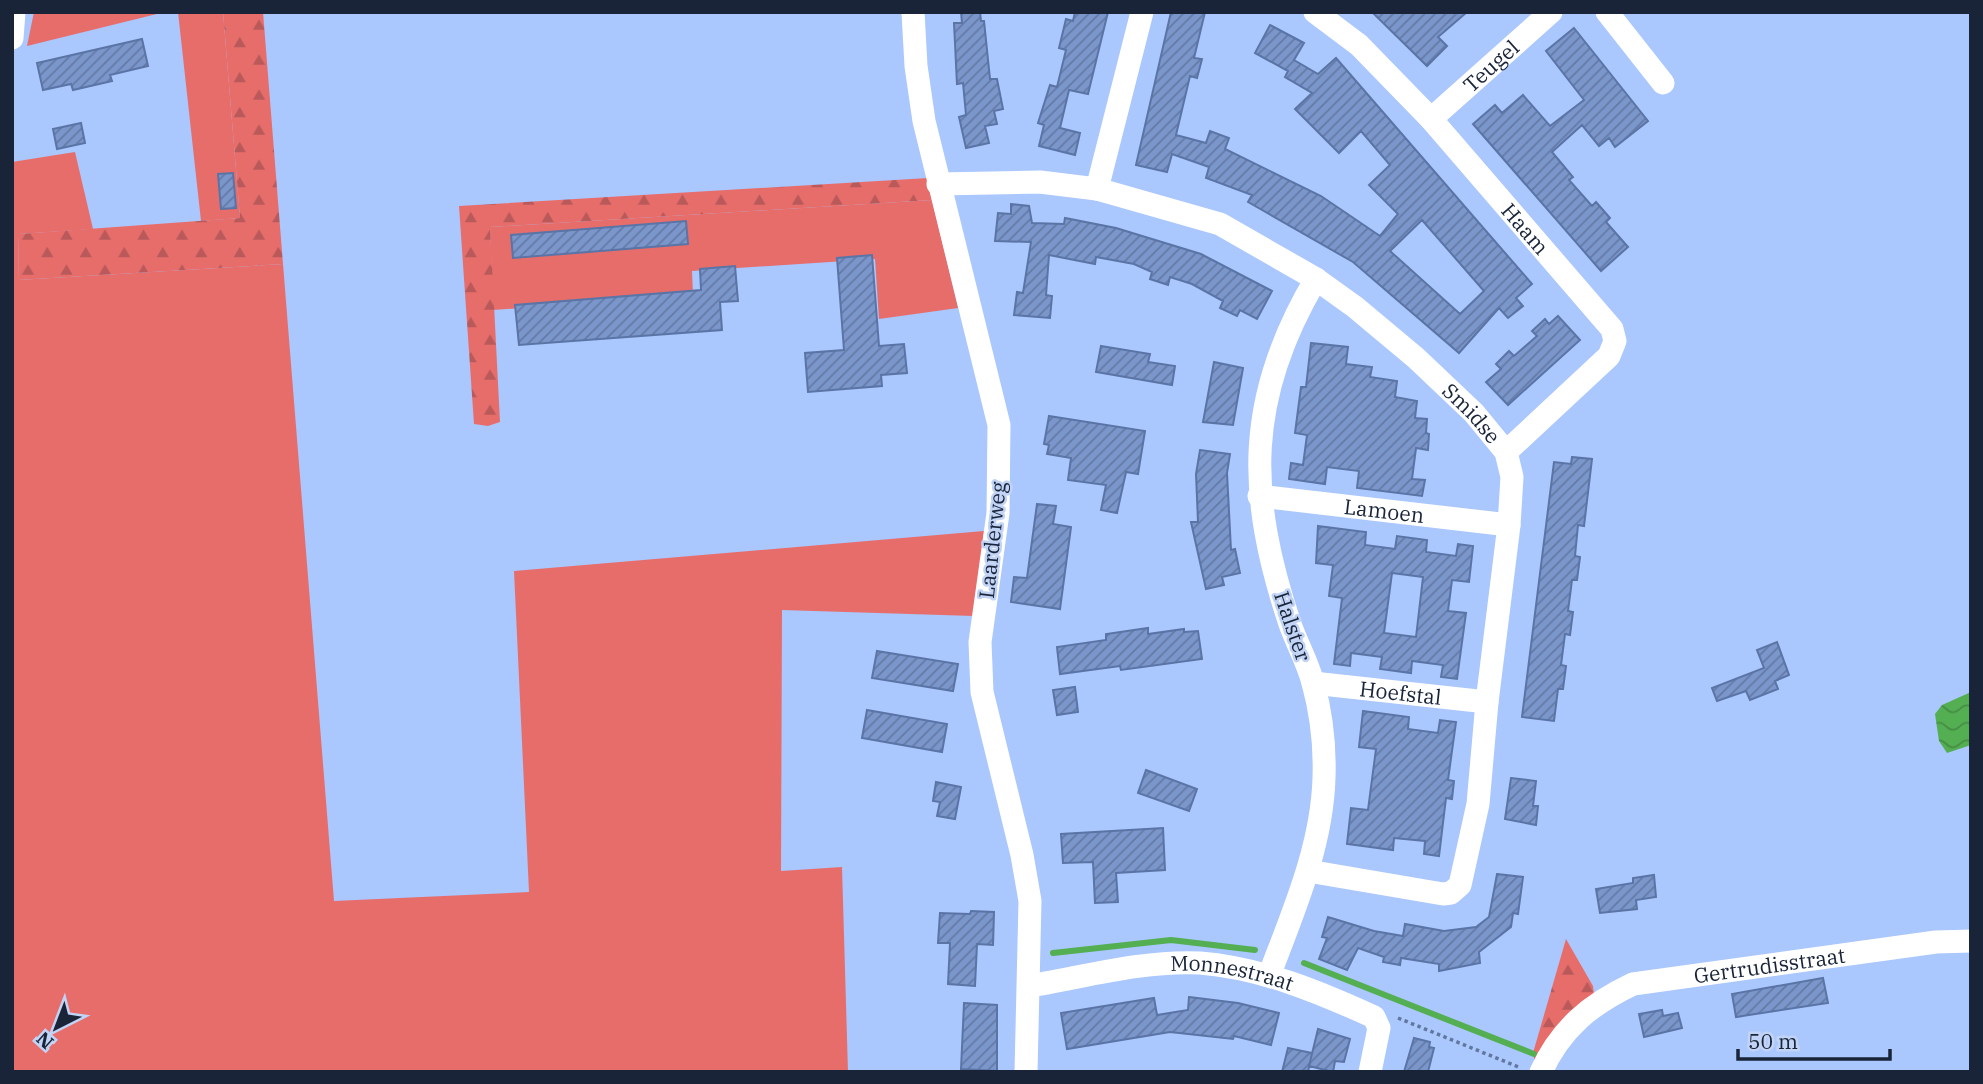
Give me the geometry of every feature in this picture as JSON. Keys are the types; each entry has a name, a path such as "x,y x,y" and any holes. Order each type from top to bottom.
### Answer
{"street":[{"path":"12,38 14,12"},
{"name":"Laarderweg","path":"913,12 916,66 938,184 999,425 998,513 980,642 982,680 1030,901 1026,1072"},
{"path":"1097,189 1142,12"},
{"name":"Haam","path":"1316,12 1359,45 1431,119 1612,329 1615,341 1609,356 1506,452"},
{"name":"Teugel","path":"1431,119 1551,12"},
{"path":"1607,12 1663,83"},
{"name":"Smidse","path":"938,184 1040,182 1097,189 1220,224 1316,279 1416,358 1474,414 1506,452 1512,477 1509,525 1487,702 1478,804 1460,885 1451,893 1443,894 1308,871"},
{"name":"Halster","path":"1269,976 1308,871 1324,778 1313,683 1278,586 1259,496 1264,408 1275,361 1296,313 1316,279"},
{"name":"Lamoen","path":"1259,496 1509,525"},
{"name":"Hoefstal","path":"1313,683 1487,702"},
{"name":"Gertrudisstraat","path":"1541,1072 1557,1042 1577,1018 1633,984 1936,942 1971,941"},
{"name":"Monnestraat","path":"1029,986 1148,966 1198,963 1269,976 1374,1017"},
{"path":"1370,1072 1379,1028 1374,1017"}],"path":[{"path":"1374,1017 1383,1012 1529,1072"}],"green space":[{"path":"34,12 165,12 27,46"},
{"path":"178,12 223,12 240,218 201,221"},
{"path":"223,12 263,12 283,264 18,280 19,234 240,218"},
{"path":"75,152 93,229 19,234 18,280 283,264 334,901 529,892 514,571 984,531 974,616 782,610 781,871 842,867 848,1072 12,1072 12,162"},
{"path":"928,178 932,200 490,227 500,422 488,426 474,424 459,206"},
{"path":"932,200 958,308 879,319 875,259 692,271 693,296 493,310 490,227"},
{"path":"1566,939 1593,986 1594,995 1536,1067 1533,1053"}],"water":[{"path":"1971,692 1971,745 1947,753 1939,741 1935,714 1942,705"}],"building":[{"path":"961,12 980,12 981,21 984,21 990,79 997,79 1003,109 994,111 997,124 985,126 989,143 966,148 959,117 966,115 963,83 957,84 954,23 962,23"},
{"path":"1075,12 1108,12 1088,94 1069,90 1060,128 1080,133 1075,155 1039,146 1044,125 1038,123 1050,85 1057,87 1066,50 1059,48 1066,19 1073,21"},
{"path":"1171,12 1205,12 1194,58 1202,59 1197,78 1190,76 1176,135 1206,143 1210,131 1229,138 1225,149 1321,196 1380,236 1398,214 1369,185 1390,165 1361,131 1339,153 1295,109 1312,93 1285,77 1288,71 1255,53 1270,25 1304,43 1294,60 1318,74 1336,58 1532,284 1516,298 1523,306 1508,318 1499,308 1459,353 1353,262 1248,202 1252,195 1206,178 1209,167 1172,154 1167,172 1136,165","holes":["1422,220 1484,291 1460,314 1390,251"]},
{"path":"1372,12 1467,12 1438,37 1447,46 1427,66"},
{"path":"1574,28 1648,121 1615,147 1609,138 1599,146 1582,125 1552,152 1573,177 1569,180 1592,206 1596,202 1610,218 1606,222 1628,247 1601,271 1473,124 1495,105 1502,113 1523,95 1550,126 1584,100 1546,51"},
{"path":"142,39 148,66 110,75 112,81 73,90 71,84 43,90 37,63"},
{"path":"81,123 85,143 57,149 53,129"},
{"path":"233,173 236,208 221,209 218,174"},
{"path":"1011,204 1029,206 1032,223 1064,224 1065,218 1116,228 1201,254 1272,291 1257,319 1240,310 1237,316 1220,308 1223,301 1192,284 1170,277 1168,285 1150,279 1152,272 1134,264 1096,257 1095,264 1049,255 1046,295 1052,296 1050,318 1014,315 1017,292 1023,293 1031,242 995,241 998,213 1011,214"},
{"path":"686,221 688,244 513,258 511,235"},
{"path":"872,255 879,346 904,344 907,373 881,375 882,386 808,392 805,353 844,350 837,258"},
{"path":"735,266 738,301 720,302 722,330 519,345 515,305 701,290 700,269"},
{"path":"1558,316 1580,340 1508,405 1486,382 1501,369 1496,364 1509,351 1514,356 1537,336 1532,331 1545,319 1549,324"},
{"path":"1311,343 1348,347 1346,364 1372,367 1370,377 1397,381 1395,397 1417,401 1415,418 1427,419 1426,433 1429,434 1428,450 1416,448 1412,479 1425,480 1422,496 1357,488 1359,471 1327,467 1325,484 1289,479 1291,463 1303,465 1307,435 1295,433 1301,387 1306,387"},
{"path":"1101,346 1150,354 1148,362 1175,366 1172,385 1096,372"},
{"path":"1214,362 1243,368 1233,425 1203,422"},
{"path":"1049,416 1145,431 1138,474 1126,472 1117,513 1101,510 1106,485 1068,480 1071,458 1047,454 1049,445 1044,444"},
{"path":"1200,450 1230,454 1227,473 1231,550 1235,549 1240,573 1222,577 1224,585 1206,589 1191,522 1198,522 1196,474"},
{"path":"1572,457 1592,459 1584,526 1578,525 1575,556 1580,557 1577,580 1572,580 1568,611 1573,612 1570,635 1565,634 1561,665 1566,666 1563,689 1558,689 1554,721 1522,717 1554,462 1571,464"},
{"path":"1037,504 1056,506 1053,524 1071,527 1060,609 1011,602 1014,577 1027,578"},
{"path":"1318,526 1366,532 1365,545 1395,549 1397,536 1427,540 1426,552 1456,556 1458,544 1473,546 1469,582 1452,580 1448,611 1466,613 1457,679 1441,677 1443,665 1412,661 1411,673 1380,669 1382,657 1351,653 1350,666 1334,664 1342,598 1329,596 1333,565 1316,563","holes":["1392,573 1423,577 1416,637 1384,633"]},
{"path":"1148,628 1148,634 1184,629 1184,632 1198,631 1202,659 1121,670 1120,666 1060,674 1057,647 1106,640 1106,634"},
{"path":"1777,642 1789,675 1775,681 1778,689 1750,700 1746,691 1717,701 1712,688 1764,668 1757,650"},
{"path":"877,651 958,664 953,691 872,678"},
{"path":"1075,687 1078,712 1057,715 1053,690"},
{"path":"867,710 947,724 942,752 862,738"},
{"path":"1363,711 1409,717 1408,729 1438,733 1440,720 1456,722 1448,780 1454,781 1452,799 1446,798 1439,856 1424,854 1425,841 1394,838 1393,850 1347,844 1351,808 1368,810 1376,749 1359,747"},
{"path":"1146,770 1197,789 1189,811 1138,793"},
{"path":"1511,778 1536,781 1533,806 1538,806 1536,825 1505,819"},
{"path":"936,782 961,787 955,819 937,816 940,802 933,801"},
{"path":"1163,828 1165,870 1116,873 1118,902 1095,903 1093,862 1063,863 1061,834"},
{"path":"1497,874 1523,877 1518,914 1513,913 1511,927 1479,952 1480,963 1439,971 1439,964 1401,958 1400,965 1383,962 1384,957 1358,948 1347,970 1319,959 1327,938 1322,937 1328,917 1374,931 1403,936 1405,924 1444,931 1476,927 1489,917"},
{"path":"1654,875 1656,897 1636,900 1637,909 1600,913 1596,889 1633,883 1633,878"},
{"path":"971,911 994,912 993,945 977,944 975,986 948,984 950,943 938,943 940,913 970,914"},
{"path":"1823,978 1828,1003 1736,1017 1732,994"},
{"path":"1189,997 1238,1003 1279,1013 1271,1045 1234,1036 1233,1039 1170,1032 1067,1049 1061,1013 1154,998 1157,1015 1188,1010"},
{"path":"964,1003 997,1005 997,1071 961,1069"},
{"path":"1662,1010 1663,1016 1678,1013 1682,1028 1644,1037 1639,1014"},
{"path":"1318,1029 1350,1039 1344,1062 1335,1061 1333,1072 1309,1066"},
{"path":"1414,1038 1430,1042 1429,1047 1434,1048 1428,1072 1404,1072"},
{"path":"1288,1048 1312,1053 1308,1072 1282,1072"}],"waterway":[{"path":"1053,953 1171,940 1255,950"},
{"path":"1304,963 1534,1054"}]}
